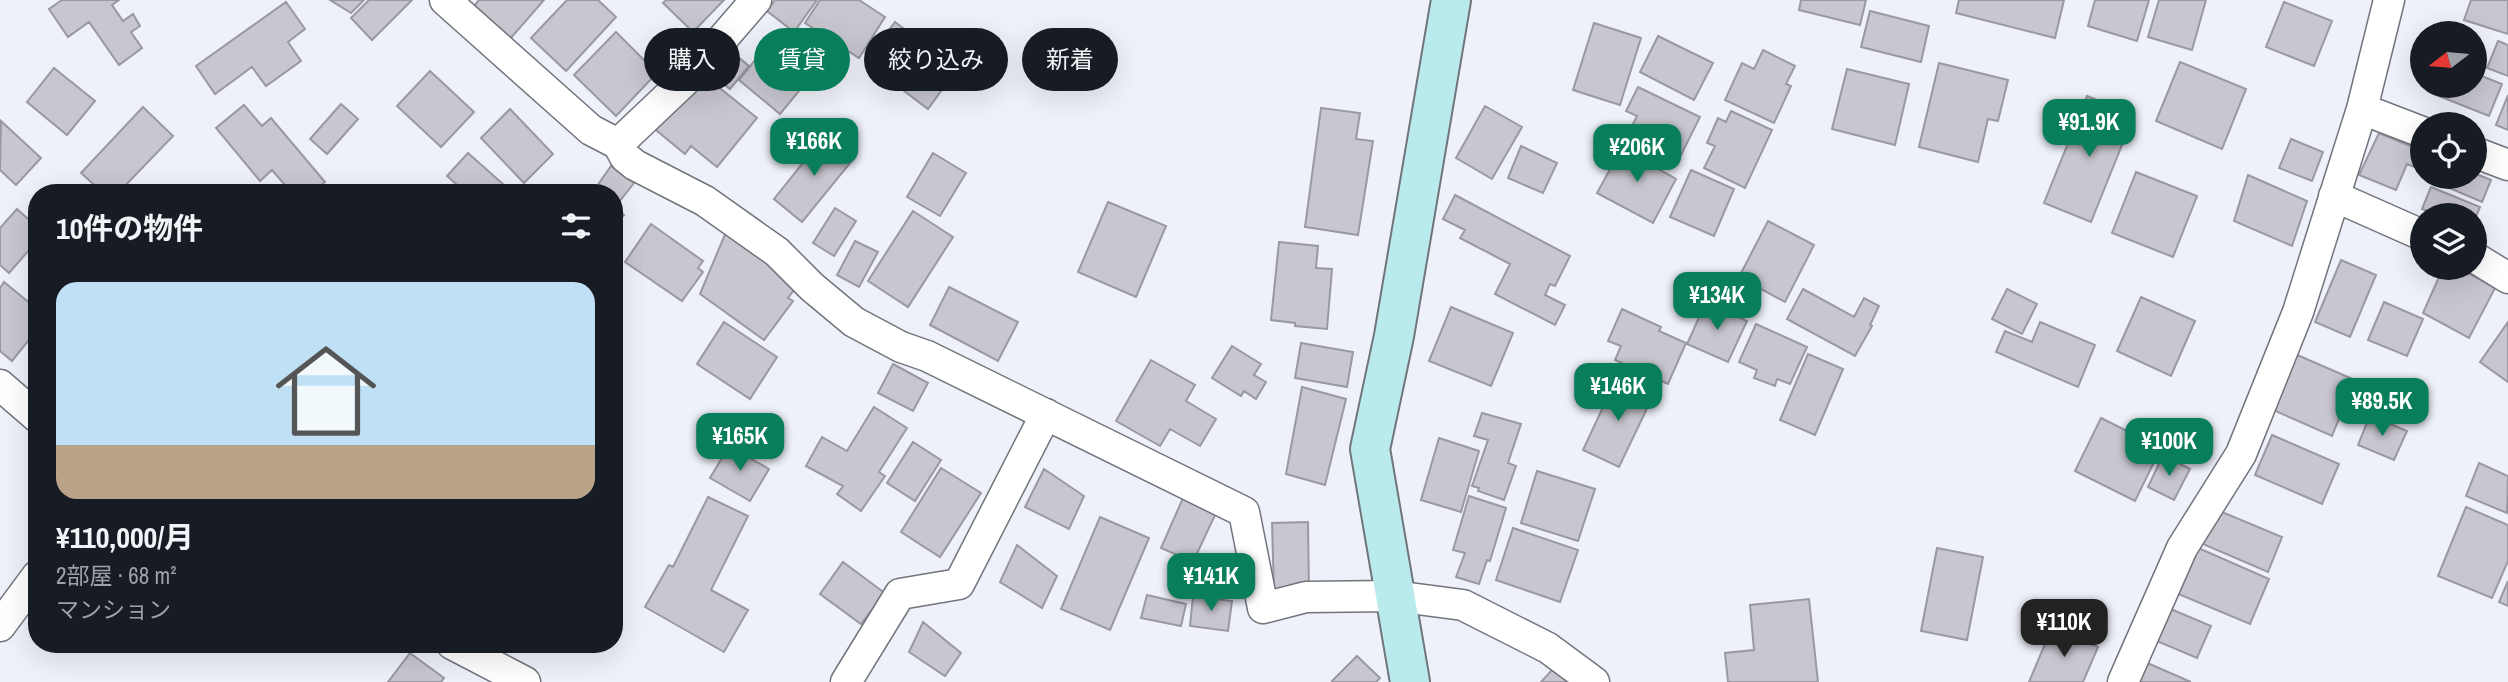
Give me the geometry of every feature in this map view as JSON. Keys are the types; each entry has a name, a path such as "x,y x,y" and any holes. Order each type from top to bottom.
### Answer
{"street":[{"path":"445,0 591,130 618,144 625,157 635,165 705,201 777,252 812,287 854,321 901,347 928,356 1244,512 1263,608 1306,597 1394,596 1463,605 1548,648 1594,682"},
{"path":"618,144 694,72 756,0"},
{"path":"1410,682 1370,449 1394,336 1451,0"},
{"path":"2123,682 2182,548 2241,454 2298,312 2362,109 2389,0"},
{"path":"2362,109 2410,127"},
{"path":"2487,157 2508,165"},
{"path":"2334,196 2410,229"},
{"path":"2487,265 2508,278"},
{"path":"0,385 28,408"},
{"path":"846,682 900,594 959,584 1046,414"},
{"path":"0,626 28,588"},
{"path":"469,653 525,682"}],"building":[{"path":"62,0 119,0 112,5 123,21 133,14 140,26 131,32 142,48 119,65 89,22 68,37 49,9"},
{"path":"330,0 364,0 351,13"},
{"path":"369,0 412,0 372,40 351,18"},
{"path":"479,0 544,0 510,39 474,6"},
{"path":"567,0 598,0 616,17 566,71 531,38"},
{"path":"666,0 724,0 697,28 689,28 663,3"},
{"path":"775,0 817,0 797,28 789,28 767,11"},
{"path":"820,0 859,0 885,17 878,28 864,28 864,50 859,58 850,52 850,28 813,28 805,23"},
{"path":"1801,0 1866,0 1860,25 1799,10"},
{"path":"1959,0 2064,0 2055,38 1956,13"},
{"path":"2095,0 2149,0 2137,41 2088,26"},
{"path":"2159,0 2206,0 2192,50 2148,37"},
{"path":"2471,0 2508,0 2508,34 2487,27 2487,21 2464,20"},
{"path":"286,2 305,29 288,42 301,61 266,86 252,67 215,94 196,66"},
{"path":"2284,2 2332,21 2314,66 2266,47"},
{"path":"1870,11 1929,26 1921,62 1861,47"},
{"path":"895,22 903,28 891,28"},
{"path":"1594,23 1641,38 1620,105 1573,90"},
{"path":"616,32 644,60 644,87 616,116 574,75"},
{"path":"1658,36 1713,63 1694,100 1640,72"},
{"path":"2498,41 2508,45 2508,76 2487,68"},
{"path":"1763,50 1795,66 1786,84 1791,86 1774,123 1725,100 1742,63 1754,69"},
{"path":"740,59 749,66 740,77"},
{"path":"754,61 754,91 799,91 780,114 740,79"},
{"path":"2180,62 2246,89 2222,149 2156,121"},
{"path":"1939,63 2008,80 1998,121 1988,119 1978,162 1919,147"},
{"path":"54,68 95,101 67,135 27,102"},
{"path":"1847,69 1909,84 1895,145 1832,129"},
{"path":"430,71 474,112 441,147 397,106"},
{"path":"2487,78 2502,84 2489,116 2487,112 2479,112 2444,98 2487,98"},
{"path":"1638,87 1700,117 1681,155 1630,130 1637,116 1626,111"},
{"path":"687,91 723,91 757,118 717,167 691,146 685,154 656,130"},
{"path":"904,91 941,91 928,109"},
{"path":"2508,95 2508,130 2496,125"},
{"path":"2087,96 2134,115 2091,222 2044,203"},
{"path":"341,104 358,119 327,154 310,139"},
{"path":"244,105 262,126 271,118 325,182 284,184 272,170 260,181 216,128"},
{"path":"1485,106 1522,127 1492,179 1456,158"},
{"path":"143,107 173,136 127,184 93,184 81,173"},
{"path":"1321,108 1360,113 1356,139 1373,141 1358,235 1305,227"},
{"path":"510,109 553,154 524,183 481,138"},
{"path":"1731,111 1772,130 1745,188 1704,168 1715,146 1707,143 1718,118 1726,122"},
{"path":"1,121 41,158 16,185 0,170"},
{"path":"2379,133 2410,146 2410,165 2407,164 2396,190 2359,175"},
{"path":"826,134 855,157 802,222 774,199"},
{"path":"2291,139 2323,152 2312,181 2279,168"},
{"path":"1633,145 1660,159 1655,167 1676,179 1653,223 1597,193 1621,149 1629,153"},
{"path":"1521,146 1557,163 1543,193 1508,178"},
{"path":"468,153 503,184 456,184 447,176"},
{"path":"933,153 966,173 940,216 907,197"},
{"path":"611,166 634,183 623,197 623,184 598,184"},
{"path":"1691,170 1734,189 1714,236 1670,217"},
{"path":"2136,172 2197,196 2173,257 2112,233"},
{"path":"2248,175 2307,201 2292,246 2234,221"},
{"path":"2487,178 2491,180 2482,202 2452,189 2487,189"},
{"path":"2430,189 2436,189 2470,203 2424,203"},
{"path":"1455,195 1570,256 1555,286 1550,284 1545,295 1565,305 1555,325 1495,294 1510,264 1460,238 1465,230 1443,219"},
{"path":"1108,202 1166,226 1136,297 1078,272"},
{"path":"835,208 856,221 834,256 813,243"},
{"path":"17,209 28,219 28,251 9,273 0,265 0,228"},
{"path":"913,211 953,237 908,307 868,281"},
{"path":"1768,221 1814,245 1785,302 1739,277"},
{"path":"651,224 703,261 698,268 703,272 682,301 625,262"},
{"path":"726,232 797,286 788,298 793,301 764,340 700,294"},
{"path":"855,241 878,252 859,287 837,275"},
{"path":"1279,242 1318,246 1316,268 1332,269 1327,329 1295,326 1295,323 1271,320"},
{"path":"2341,260 2376,275 2350,337 2315,322"},
{"path":"2438,280 2481,280 2495,288 2469,338 2423,313"},
{"path":"4,282 28,302 28,341 12,361 0,351 0,288"},
{"path":"949,287 1018,322 998,361 930,325"},
{"path":"1803,289 1854,317 1864,298 1879,306 1870,325 1872,326 1855,356 1787,319"},
{"path":"2007,289 2037,304 2022,334 1992,319"},
{"path":"2141,297 2195,321 2171,376 2117,351"},
{"path":"1706,302 1747,321 1728,362 1687,344"},
{"path":"2384,302 2423,319 2407,356 2368,340"},
{"path":"1451,307 1513,333 1491,386 1429,361"},
{"path":"1622,309 1661,327 1659,331 1686,343 1668,384 1615,360 1621,346 1608,341"},
{"path":"724,322 777,357 750,399 697,364"},
{"path":"2040,322 2095,345 2078,387 1996,352 2005,331 2032,342"},
{"path":"2508,322 2508,382 2480,362"},
{"path":"1756,324 1807,347 1790,384 1777,379 1775,386 1754,378 1757,370 1739,362"},
{"path":"1301,343 1353,352 1347,387 1295,378"},
{"path":"1232,346 1261,364 1254,375 1266,382 1256,399 1244,391 1241,396 1212,378"},
{"path":"1808,354 1843,369 1815,435 1780,420"},
{"path":"2295,354 2355,380 2332,436 2271,409"},
{"path":"1151,360 1195,385 1186,401 1216,419 1200,446 1170,429 1160,446 1116,421"},
{"path":"893,364 928,383 913,411 878,393"},
{"path":"1616,379 1653,396 1619,467 1583,450"},
{"path":"1302,387 1346,399 1325,485 1286,474"},
{"path":"874,407 907,428 879,472 885,476 861,511 837,494 843,486 806,466 822,437 847,451"},
{"path":"1482,413 1521,424 1508,463 1516,466 1504,500 1478,491 1479,488 1472,486 1488,440 1474,436"},
{"path":"2370,415 2407,431 2394,460 2358,445"},
{"path":"2101,418 2161,448 2135,501 2075,471"},
{"path":"2272,435 2339,464 2322,504 2255,475"},
{"path":"1439,438 1479,451 1461,512 1421,500"},
{"path":"913,442 941,460 915,501 887,483"},
{"path":"729,446 769,469 750,501 710,478"},
{"path":"2163,455 2190,469 2174,500 2148,487"},
{"path":"2479,463 2508,476 2507,513 2466,496"},
{"path":"941,468 981,493 940,557 901,532"},
{"path":"1044,469 1084,496 1069,529 1025,507"},
{"path":"1537,471 1595,489 1578,541 1521,523"},
{"path":"1469,496 1506,508 1490,561 1487,560 1479,584 1456,577 1465,553 1453,550"},
{"path":"708,497 748,516 711,590 748,610 724,652 645,607 669,565 673,567"},
{"path":"1183,498 1216,513 1193,562 1161,548"},
{"path":"2210,507 2282,537 2268,572 2196,541"},
{"path":"2466,507 2508,525 2508,561 2492,598 2438,576"},
{"path":"1100,517 1149,538 1110,630 1061,609"},
{"path":"1308,522 1309,592 1274,593 1272,523"},
{"path":"1513,528 1578,550 1560,602 1496,580"},
{"path":"1017,545 1057,576 1042,608 1000,582"},
{"path":"2196,547 2269,579 2250,624 2176,593"},
{"path":"1937,548 1983,557 1967,640 1921,631"},
{"path":"843,562 890,597 878,615 871,611 861,624 820,594"},
{"path":"2508,581 2508,606 2499,602"},
{"path":"1147,595 1186,604 1181,626 1141,618"},
{"path":"1193,596 1232,601 1228,631 1190,626"},
{"path":"1809,599 1818,682 1728,682 1725,653 1754,650 1750,605"},
{"path":"2166,607 2211,626 2197,658 2152,639"},
{"path":"923,622 961,653 945,676 909,652"},
{"path":"2052,627 2098,647 2083,682 2029,682"},
{"path":"410,653 444,678 441,682 388,682"},
{"path":"1357,656 1380,678 1376,682 1333,682 1332,681"},
{"path":"2145,662 2191,682 2136,682"},
{"path":"1552,670 1569,682 1541,682"}]}
